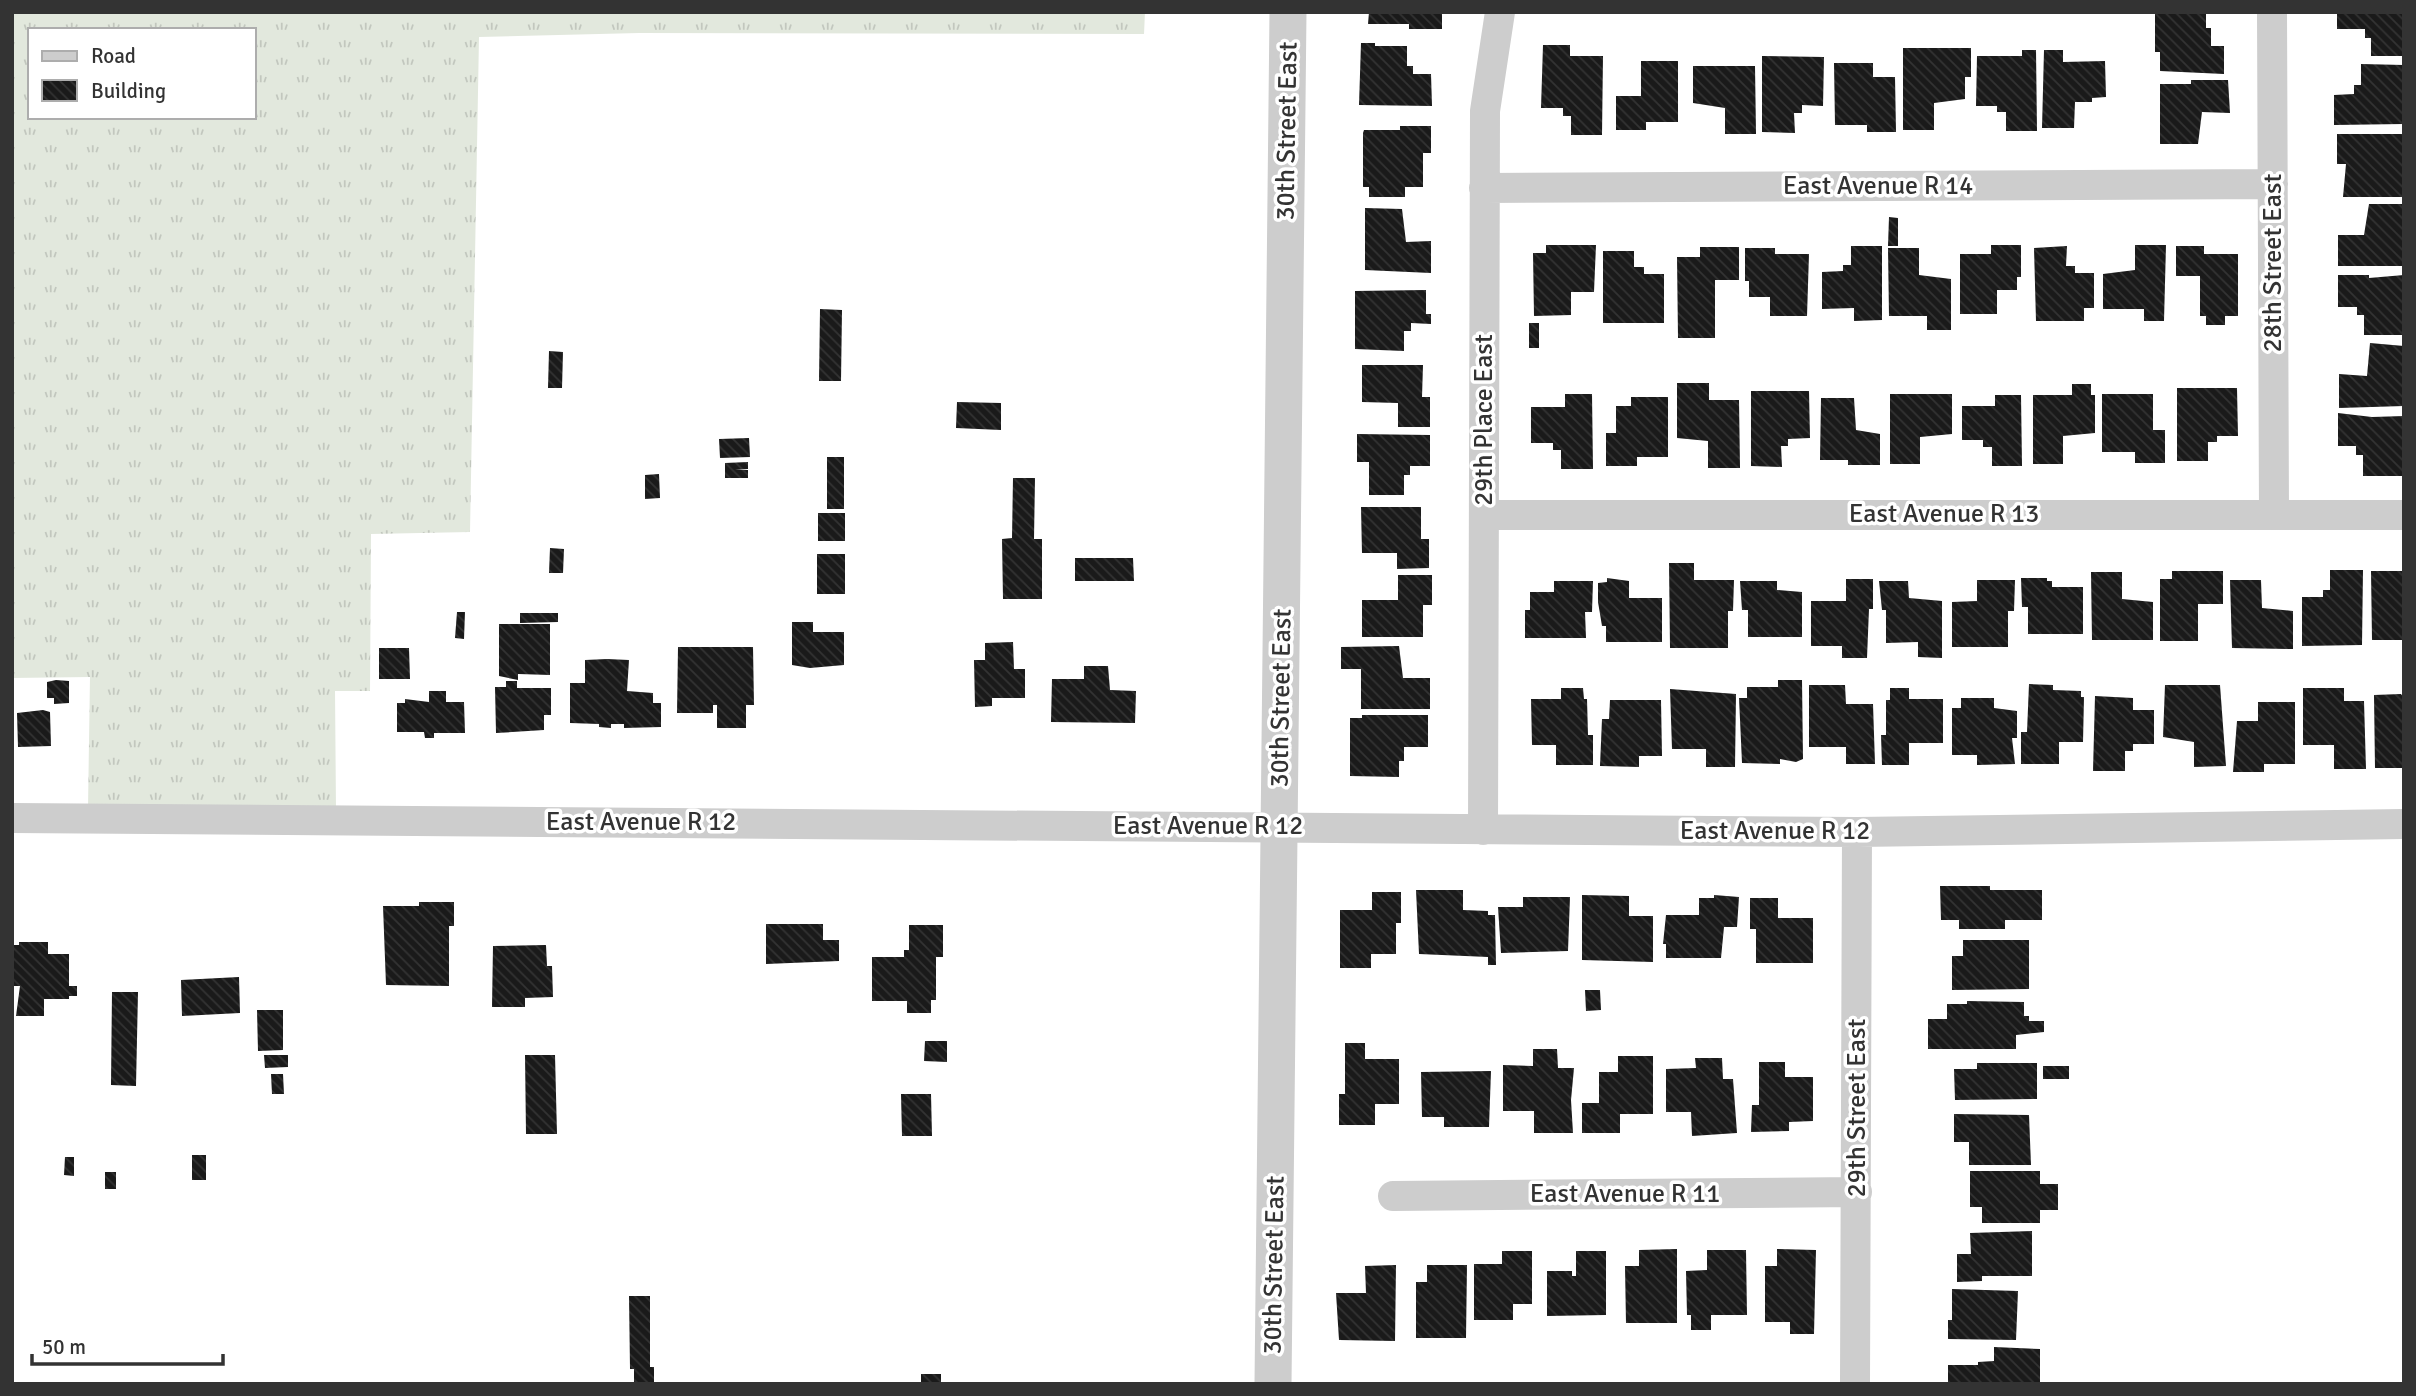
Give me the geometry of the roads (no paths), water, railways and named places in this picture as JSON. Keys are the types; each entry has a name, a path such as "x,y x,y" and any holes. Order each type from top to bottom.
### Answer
{"street":[{"name":"30th Street East","path":"1273,1384 1288,12"},
{"name":"29th Place East","path":"1483,830 1485,111 1500,12"},
{"name":"28th Street East","path":"2272,12 2274,514"},
{"name":"East Avenue R 14","path":"1484,188 2273,184"},
{"name":"East Avenue R 13","path":"1484,515 2404,514"},
{"name":"East Avenue R 12","path":"12,818 1857,832 2404,824"},
{"name":"29th Street East","path":"1856,1384 1857,832"},
{"name":"East Avenue R 11","path":"1393,1196 1857,1192"}]}
